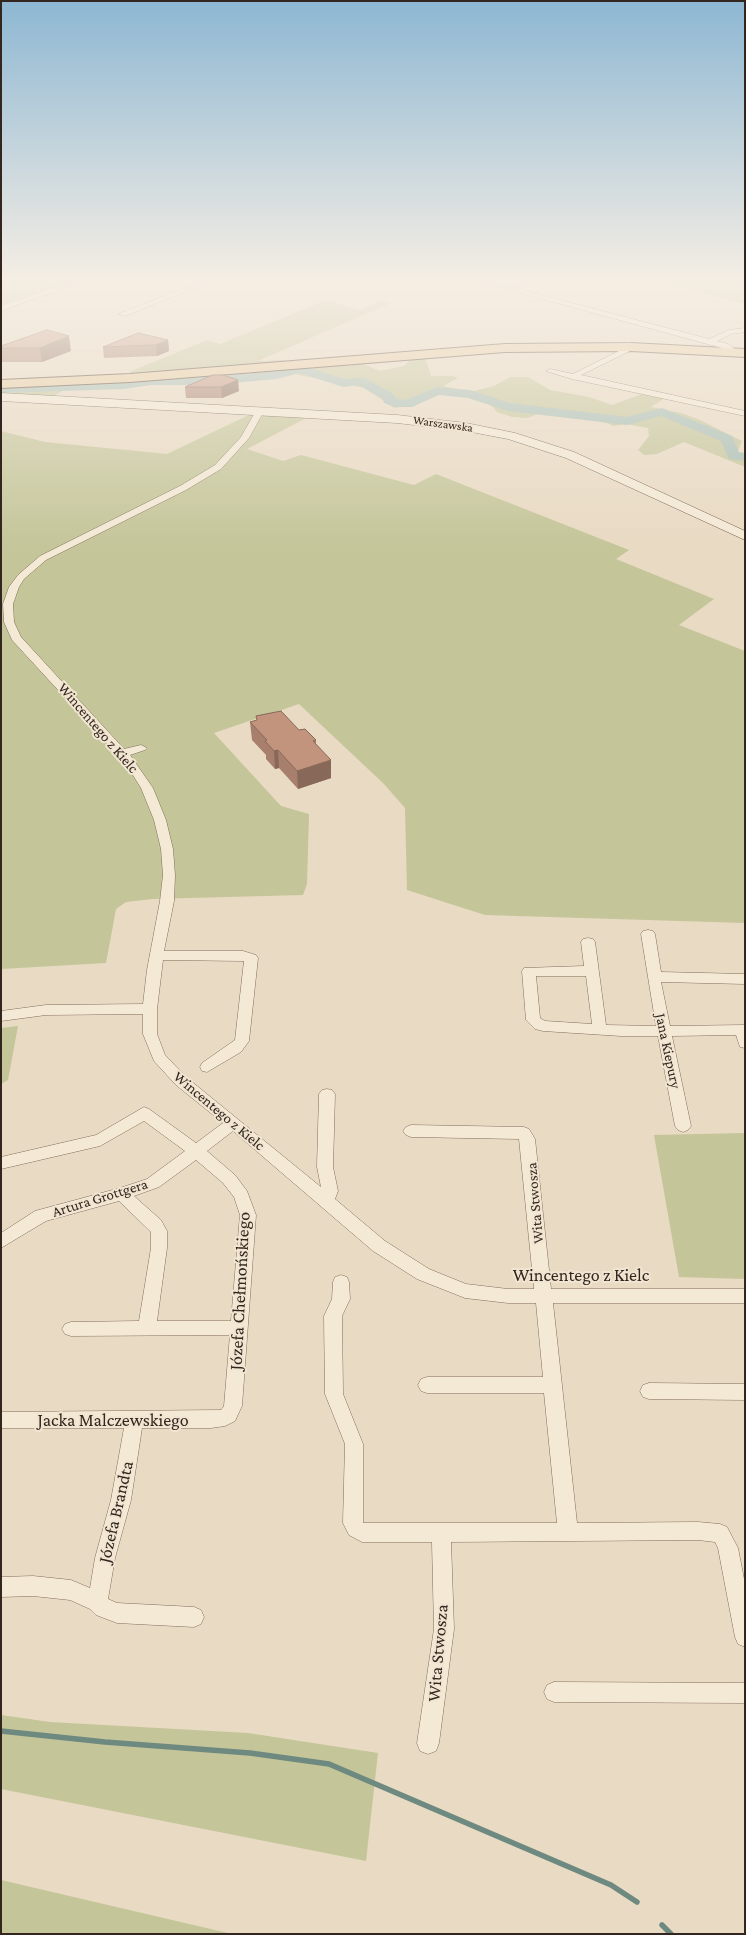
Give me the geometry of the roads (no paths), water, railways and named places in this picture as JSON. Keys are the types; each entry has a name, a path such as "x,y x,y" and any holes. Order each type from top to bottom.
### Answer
{"main road":[{"path":"1,384 143,377 264,367"},
{"path":"1,378 143,377"}],"street":[{"path":"572,377 591,367"},
{"path":"550,371 745,414"},
{"name":"Warszawska","path":"1,397 398,418 466,427 512,436 589,463 745,536"},
{"name":"Wincentego z Kielc","path":"260,411 245,438 213,470 183,488 52,552 21,577 9,598 8,616 16,638 123,753 138,774 155,804 167,848 169,875 167,901 150,1008 150,1034 159,1057 181,1081 327,1200 379,1246 424,1274 465,1291 508,1296 745,1296"},
{"path":"123,753 141,748"},
{"name":"Jana Kiepury","path":"648,934 655,978 653,981 683,1126"},
{"path":"588,942 600,1030"},
{"path":"157,955 243,956 251,958 242,1041 236,1048 207,1067"},
{"path":"592,971 529,971 533,1020 543,1026 600,1030 744,1034"},
{"path":"655,978 687,976 745,979"},
{"path":"1,1016 46,1010 150,1008"},
{"path":"327,1094 325,1167 330,1190 327,1200"},
{"path":"1,1164 24,1156 100,1140 144,1113 196,1152"},
{"name":"Artura Grottgera","path":"1,1241 40,1216 122,1194 153,1183 232,1124"},
{"name":"Wita Stwosza","path":"411,1131 520,1133 526,1135 529,1143 568,1532"},
{"name":"Józefa Chełmońskiego","path":"196,1152 235,1187 241,1194 247,1210 233,1406 232,1412 225,1418"},
{"path":"122,1194 159,1231 159,1248 147,1328"},
{"path":"341,1282 341,1298 333,1316 334,1394 354,1444 353,1523 356,1529 362,1533 698,1531 720,1533 728,1548 742,1610 745,1637"},
{"path":"71,1329 239,1328"},
{"path":"427,1385 552,1385"},
{"path":"649,1391 745,1392"},
{"name":"Jacka Malczewskiego","path":"1,1420 134,1421 211,1420 225,1418"},
{"name":"Józefa Brandta","path":"97,1602 105,1558 121,1500 134,1421"},
{"name":"Wita Stwosza","path":"428,1743 444,1629 441,1532"},
{"path":"1,1587 33,1586 71,1590 97,1602 102,1608 117,1613 194,1617"},
{"path":"554,1692 745,1693"}],"waterway":[{"path":"1,389 124,385 151,381 209,381 277,375 300,369 343,383 360,381 388,396 388,400 394,403 408,404 437,391 470,394 508,407 627,421 662,412 727,439 734,456 745,457"},
{"path":"1,1731 105,1742 250,1753 329,1764 611,1885 637,1902"},
{"path":"662,1925 671,1934"}]}
